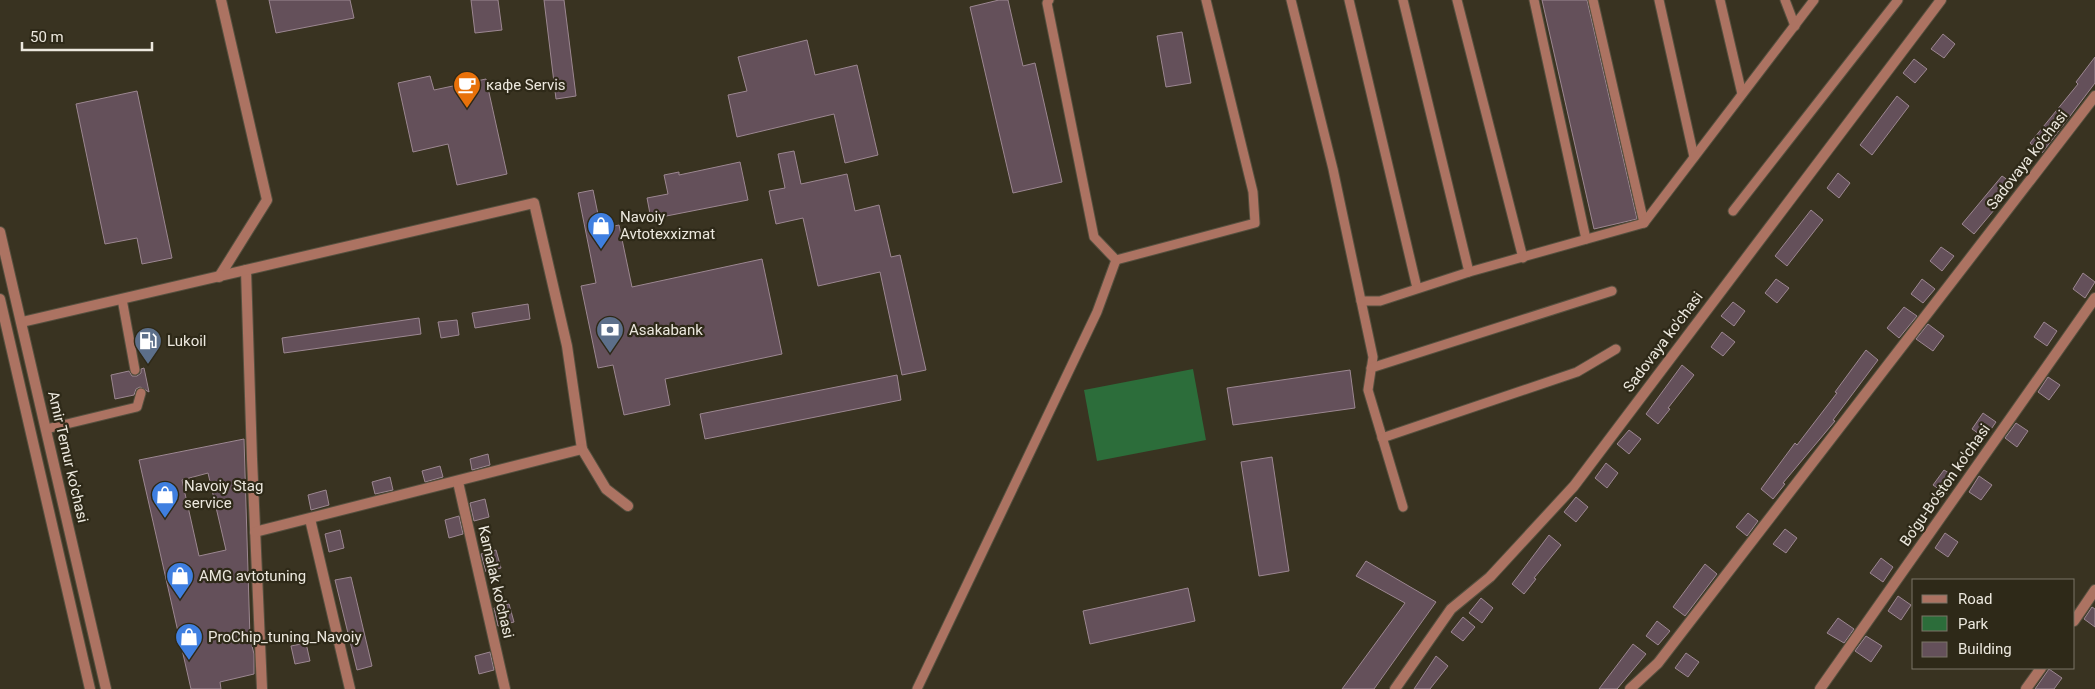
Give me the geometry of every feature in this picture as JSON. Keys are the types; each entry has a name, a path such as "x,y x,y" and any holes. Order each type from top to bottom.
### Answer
{"street":[{"path":"218,277 267,200 221,0"},
{"name":"Sadovaya ko'chasi","path":"1395,689 1451,609 1490,577 1574,486 1941,0"},
{"name":"Sadovaya ko'chasi","path":"1630,689 1658,663 2095,96"},
{"path":"22,322 534,203 567,346 582,449 606,489 628,506"},
{"name":"Amir Temur ko'chasi","path":"0,232 106,689"},
{"path":"246,270 262,689"},
{"name":"Bo'gu-Bo'ston ko'chasi","path":"1820,689 2095,298"},
{"name":"Amir Temur ko'chasi","path":"0,299 90,689"},
{"path":"33,443 47,434"},
{"path":"255,532 582,449"},
{"name":"Kamalak ko'chasi","path":"458,482 505,689"},
{"path":"310,519 350,689"},
{"path":"2075,619 2095,590"},
{"path":"2026,689 2040,669"}],"lane":[{"path":"1049,0 1047,4 1094,237 1116,260"},
{"path":"1116,260 1255,223 1253,192 1206,0"},
{"path":"1291,0 1362,301 1373,357 1368,390 1403,506"},
{"path":"1349,0 1418,288"},
{"path":"1403,0 1469,272"},
{"path":"1457,0 1523,258"},
{"path":"1534,0 1586,239"},
{"path":"1593,0 1644,223"},
{"path":"1659,0 1694,157"},
{"path":"1720,0 1742,94"},
{"path":"1785,0 1795,26"},
{"path":"1362,301 1380,301 1469,272 1644,223 1814,0"},
{"path":"1733,211 1898,0"},
{"path":"917,689 1097,312 1116,260"},
{"path":"1371,368 1612,291"},
{"path":"122,299 136,370"},
{"path":"1382,438 1576,372 1616,349"},
{"path":"47,434 137,407 141,393"}],"green space":[{"path":"1193,369 1206,440 1097,461 1084,390"}],"building":[{"path":"269,0 350,0 354,18 276,33"},
{"path":"471,0 498,0 502,30 475,33"},
{"path":"544,0 564,0 576,96 556,99"},
{"path":"999,0 1008,0 1023,66 1035,63 1062,182 1013,193 970,7"},
{"path":"1542,0 1587,0 1637,219 1594,229"},
{"path":"1182,32 1191,83 1166,87 1157,36"},
{"path":"1943,34 1955,44 1944,58 1931,49"},
{"path":"807,40 815,75 857,65 878,155 845,163 834,114 737,137 728,95 747,91 738,57"},
{"path":"2095,57 2095,83 2042,153 2030,143 2078,84 2076,82"},
{"path":"1914,59 1927,69 1915,83 1903,73"},
{"path":"430,76 434,90 486,79 507,174 457,185 448,144 413,152 398,83"},
{"path":"137,91 172,258 142,264 137,238 105,244 76,104"},
{"path":"1897,96 1909,106 1872,155 1860,145"},
{"path":"794,151 801,184 847,174 855,211 879,205 891,257 900,255 926,370 902,375 880,272 818,286 803,218 776,224 769,191 785,188 778,154"},
{"path":"740,162 748,200 651,219 647,198 668,194 664,175 679,172 679,175"},
{"path":"1838,173 1850,183 1839,198 1827,188"},
{"path":"2002,176 2015,185 1974,234 1962,224"},
{"path":"593,190 601,229 619,225 632,287 762,259 782,354 665,379 670,405 624,415 613,365 598,368 581,286 596,283 578,193"},
{"path":"1811,210 1823,220 1787,266 1775,256"},
{"path":"1941,247 1954,256 1942,271 1930,261"},
{"path":"2083,273 2095,282 2085,298 2073,289"},
{"path":"1776,279 1789,288 1777,303 1765,293"},
{"path":"1922,279 1935,289 1923,303 1911,294"},
{"path":"1733,302 1745,311 1734,326 1721,316"},
{"path":"528,304 530,319 475,328 472,313"},
{"path":"1904,307 1917,316 1899,338 1887,328"},
{"path":"419,318 421,334 284,353 282,338"},
{"path":"457,320 459,335 441,338 438,322"},
{"path":"2044,322 2057,331 2047,346 2034,337"},
{"path":"1928,324 1944,336 1933,351 1916,339"},
{"path":"1722,332 1735,342 1723,356 1711,347"},
{"path":"1866,350 1878,360 1833,420 1835,421 1783,483 1785,484 1773,499 1761,489 1795,443 1797,445 1837,393 1835,392"},
{"path":"1682,365 1694,375 1658,424 1646,414"},
{"path":"144,368 149,392 140,387 136,389 134,395 115,399 111,375 129,371 132,376 137,376 141,373 141,369"},
{"path":"1350,370 1355,408 1233,425 1227,388"},
{"path":"897,375 901,400 705,439 700,414"},
{"path":"2048,377 2060,385 2049,400 2038,392"},
{"path":"1983,413 1996,422 1985,438 1972,429"},
{"path":"2016,423 2028,431 2017,447 2005,438"},
{"path":"1629,430 1641,439 1629,454 1617,444"},
{"path":"244,439 250,638 254,654 254,674 220,682 221,689 191,689 139,460","holes":["208,473 226,550 199,556 182,480"]},
{"path":"488,454 490,465 472,470 470,459"},
{"path":"1272,457 1289,571 1259,576 1241,462"},
{"path":"1606,463 1618,473 1607,488 1595,478"},
{"path":"440,466 443,477 425,482 422,471"},
{"path":"1944,470 1957,478 1946,494 1933,485"},
{"path":"1979,476 1992,485 1981,500 1969,492"},
{"path":"390,477 393,490 375,494 372,482"},
{"path":"326,490 329,505 311,510 308,495"},
{"path":"1576,497 1588,507 1576,522 1564,512"},
{"path":"485,499 489,517 474,521 470,503"},
{"path":"1748,513 1758,521 1747,536 1736,527"},
{"path":"459,516 463,534 449,538 445,520"},
{"path":"1785,529 1797,538 1786,553 1773,544"},
{"path":"340,530 344,548 329,552 325,534"},
{"path":"1945,533 1958,542 1948,557 1935,548"},
{"path":"1549,535 1561,545 1534,578 1536,579 1524,594 1512,584"},
{"path":"496,550 501,568 486,572 481,554"},
{"path":"1881,558 1893,567 1883,582 1870,573"},
{"path":"1366,561 1436,602 1374,689 1342,689 1405,603 1356,576"},
{"path":"1705,564 1717,574 1685,616 1673,607"},
{"path":"351,577 372,666 357,670 335,580"},
{"path":"1188,588 1195,621 1090,644 1083,611"},
{"path":"1898,596 1911,605 1901,620 1888,611"},
{"path":"1481,598 1493,608 1482,623 1469,613"},
{"path":"509,604 514,622 498,626 494,608"},
{"path":"2092,607 2095,609 2095,627 2084,619"},
{"path":"1463,617 1475,627 1463,641 1451,632"},
{"path":"1838,618 1854,629 1844,643 1827,633"},
{"path":"1657,621 1670,631 1658,645 1646,636"},
{"path":"1866,636 1882,646 1871,662 1855,651"},
{"path":"306,643 310,661 295,664 291,646"},
{"path":"1633,644 1646,654 1617,689 1599,689"},
{"path":"490,652 494,670 479,674 475,656"},
{"path":"1686,653 1699,662 1688,677 1675,668"},
{"path":"1436,656 1448,666 1430,689 1414,689"},
{"path":"2049,669 2062,678 2054,689 2035,689"}],"place":[{"name":"кафе Servis","path":"467,109"},
{"name":"Navoiy Avtotexxizmat","path":"601,250"},
{"name":"Asakabank","path":"610,354"},
{"name":"Lukoil","path":"148,365"},
{"name":"Navoiy Stag service","path":"165,519"},
{"name":"AMG avtotuning","path":"180,600"},
{"name":"ProChip_tuning_Navoiy","path":"189,661"}]}
